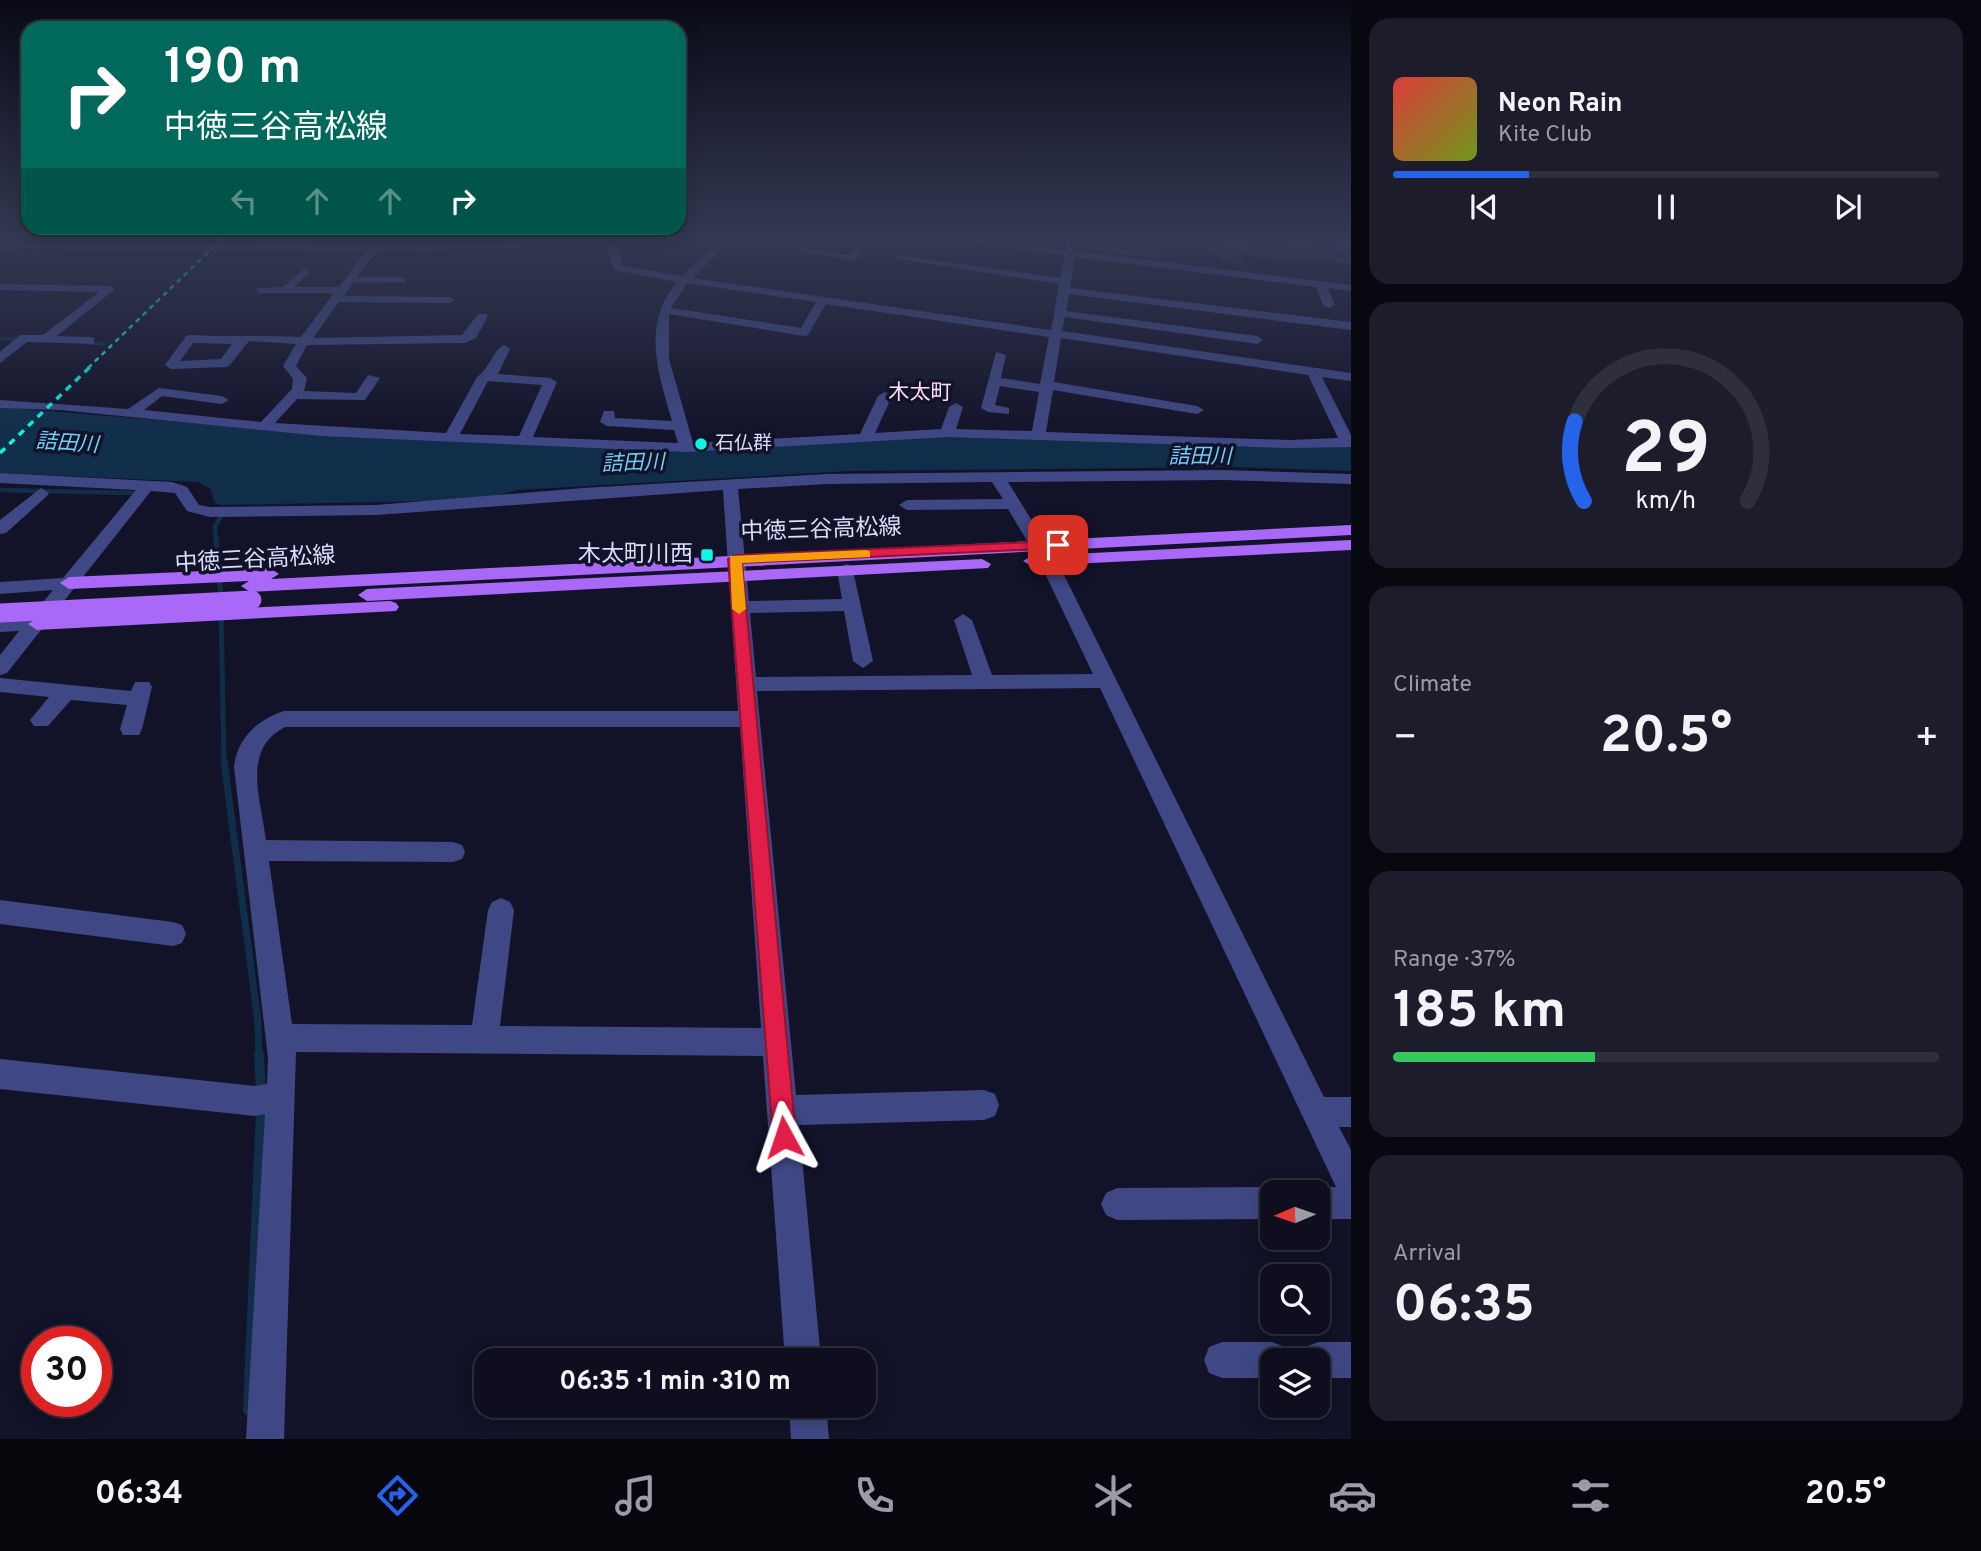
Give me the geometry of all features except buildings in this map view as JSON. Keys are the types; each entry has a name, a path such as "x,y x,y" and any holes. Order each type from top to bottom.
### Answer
{"main road":[{"name":"中徳三谷高松線","path":"2,589 251,593 593,584 736,567 846,570 1351,530"},
{"name":"中徳三谷高松線","path":"0,613 574,569 736,567 1351,545"},
{"path":"69,583 445,565 529,563 574,569"},
{"path":"37,624 485,602 593,584"}],"street":[{"path":"46,339 91,304"},
{"path":"264,427 298,390 300,378 289,366 331,304"},
{"path":"668,304 664,310 661,339 687,448"},
{"path":"726,320 739,304"},
{"path":"769,304 804,332 821,304"},
{"path":"664,310 726,320 803,304"},
{"path":"865,304 1056,323 1260,335 1260,304"},
{"path":"1038,436 1060,304"},
{"path":"1282,304 1334,324 1351,326"},
{"path":"1328,304 1339,336"},
{"path":"985,311 1351,377"},
{"path":"241,341 190,339 171,365 225,363 247,337 305,342 465,339 472,335 482,316"},
{"path":"0,359 23,340 90,341"},
{"path":"490,378 504,349"},
{"path":"1000,355 988,408 1004,411"},
{"path":"0,404 61,406 264,427 687,448 947,433 1350,442 1313,372"},
{"path":"450,438 484,377 550,382 524,441"},
{"path":"294,396 360,397 373,378"},
{"path":"995,381 1197,410"},
{"path":"130,414 159,392 222,400"},
{"path":"865,438 885,396"},
{"path":"947,433 956,407"},
{"path":"607,421 681,426"},
{"path":"0,478 181,490 193,508 210,512 376,510 553,495 848,479 999,480 1223,475 1351,479"},
{"path":"999,480 1043,554 1351,1184"},
{"path":"730,485 802,1348"},
{"path":"0,668 147,486"},
{"path":"0,529 41,493"},
{"path":"907,505 1013,504"},
{"path":"846,570 850,605 863,661"},
{"path":"2,589 69,583"},
{"path":"739,607 850,605"},
{"path":"963,620 983,680"},
{"path":"0,626 37,624"},
{"path":"746,684 935,685 983,680 1104,681"},
{"path":"0,685 66,692 140,693 131,729"},
{"path":"41,720 66,692"},
{"path":"265,1439 272,1238 281,1096 280,1038 246,756 272,723 284,719 749,719"},
{"path":"256,850 453,852"},
{"path":"484,1040 501,910"},
{"path":"0,912 173,934"},
{"path":"280,1038 776,1042"},
{"path":"0,1074 255,1101 281,1096"},
{"path":"782,1110 984,1105"},
{"path":"1316,1112 1351,1112"},
{"path":"1117,1204 1260,1203"},
{"path":"1330,1203 1351,1203"},
{"path":"1222,1360 1260,1360"},
{"path":"1330,1360 1351,1360"},
{"path":"808,1418 810,1439"}],"water":[{"name":"詰田川","path":"0,407 324,434 698,451 949,436 1351,444 1351,471 1231,467 850,471 517,490 482,500 222,505 215,503 210,488 197,482 0,473"}],"waterway":[{"path":"0,338 23,340"},
{"path":"86,343 105,344"},
{"path":"0,490 134,493"},
{"path":"216,539 215,526 225,510"},
{"path":"216,537 221,597"},
{"path":"221,612 224,762"},
{"path":"224,761 258,1022 259,1055"},
{"path":"259,1054 261,1091"},
{"path":"248,1410 261,1109"}],"railway":[{"path":"88,368 154,304"},
{"path":"0,453 90,367"}],"slow traffic":[{"path":"739,609 735,559 866,554"}],"place":[{"name":"石仏群","path":"701,444"},
{"name":"木太町川西","path":"707,555"}],"district":[{"name":"木太町","path":"920,393"}],"route":[{"path":"784,1137 735,559 1058,545"}]}
